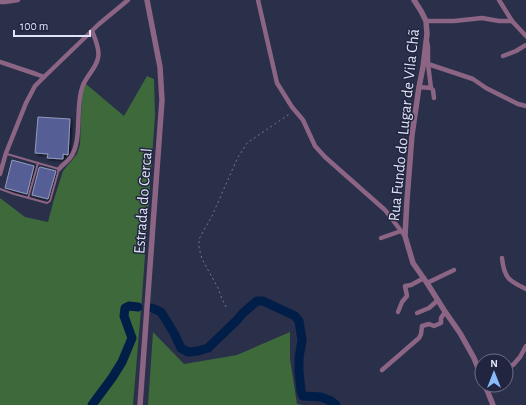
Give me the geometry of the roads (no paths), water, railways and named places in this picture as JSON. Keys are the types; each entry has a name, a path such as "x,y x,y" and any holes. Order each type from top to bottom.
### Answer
{"street":[{"path":"0,2 18,0"},
{"path":"0,174 6,153 26,103 35,86 92,31 128,0"},
{"name":"Estrada do Cercal","path":"140,405 162,100 160,67 147,0"},
{"path":"258,0 277,83 294,110 303,120 315,146 325,157 385,210 403,234 382,238"},
{"name":"Rua Fundo do Lugar de Vila Chã","path":"414,0 426,21 428,34 412,135 403,234 413,263 428,283 474,358"},
{"path":"419,7 420,0"},
{"path":"499,0 512,21 526,36"},
{"path":"426,21 454,21 482,18 499,21 512,21"},
{"path":"59,169 70,157 76,145 81,88 99,57 92,31"},
{"path":"426,41 428,47 428,64 431,88 433,90 434,98"},
{"path":"503,56 526,46"},
{"path":"0,62 44,77"},
{"path":"428,64 473,78 486,88 518,104 526,106"},
{"path":"419,87 431,88"},
{"path":"502,258 503,270 507,278 526,289"},
{"path":"428,283 454,270"},
{"path":"398,312 402,302 407,296 405,286 411,285 424,278"},
{"path":"417,312 429,308 438,300"},
{"path":"382,370 419,338 422,326 429,324 434,326 441,323 441,318 445,312"},
{"path":"514,364 520,358 526,346"},
{"path":"488,393 493,405"}],"lane":[{"path":"0,189 47,203 50,201 59,169 6,153"},
{"path":"28,198 38,163"}],"waterway":[{"path":"152,308 161,312 181,348 188,352 208,348 257,301 263,301 295,316 299,321 302,340 299,358 299,371 303,396 321,397 336,405"},
{"path":"92,405 122,362 132,338 124,316 125,308 129,306 138,307"}]}
